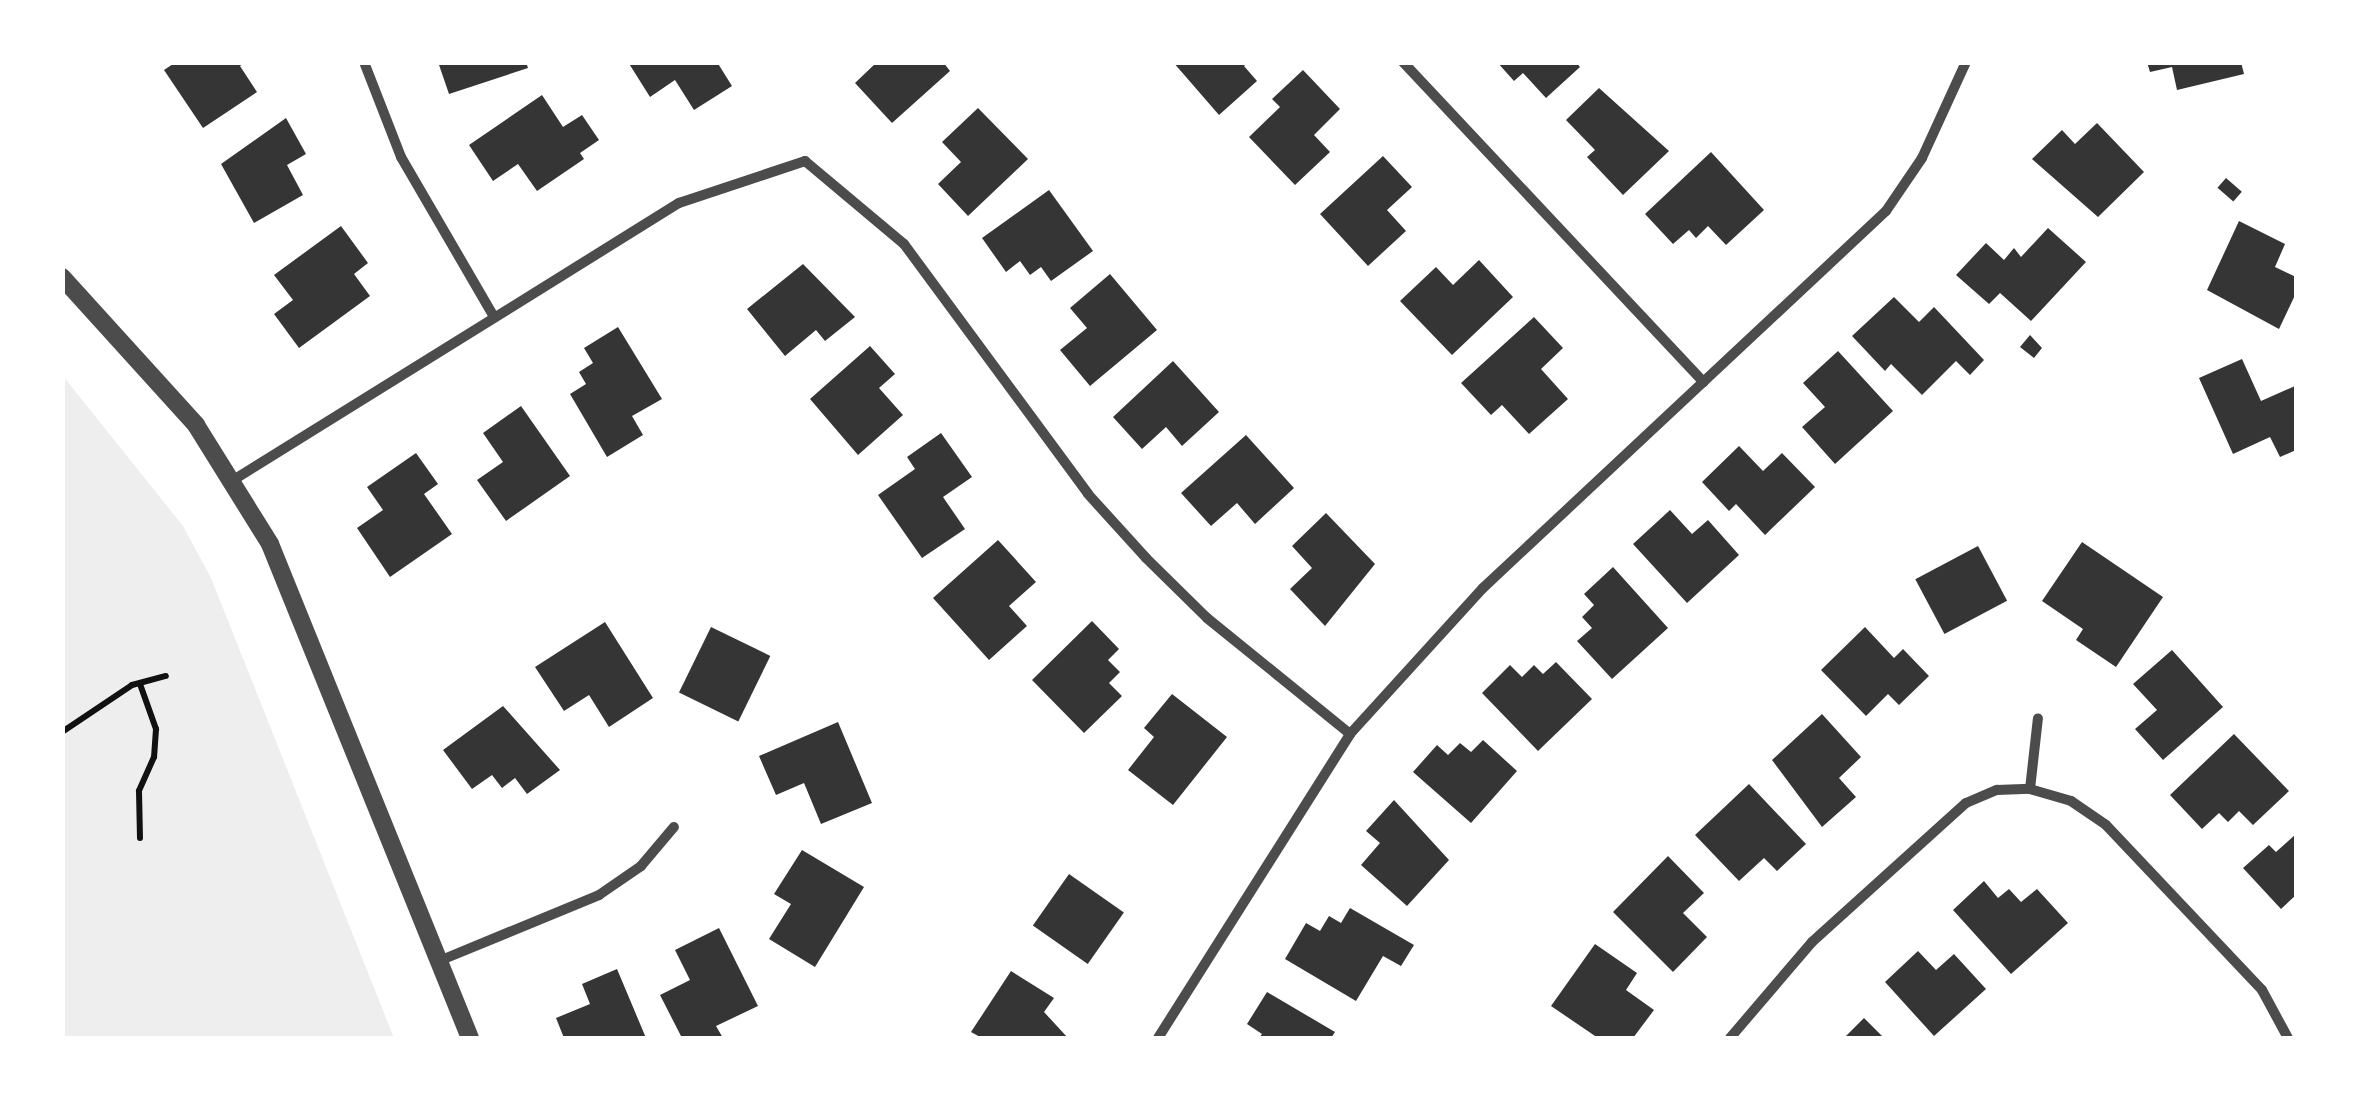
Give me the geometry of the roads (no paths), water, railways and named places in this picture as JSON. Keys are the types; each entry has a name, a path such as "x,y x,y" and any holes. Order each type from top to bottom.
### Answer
{"street":[{"path":"364,62 401,157 494,318"},
{"path":"1403,62 1703,382"},
{"path":"1158,1038 1350,734 1483,588 1886,211 1922,158 1966,62"},
{"path":"234,478 679,202 805,161 904,244 1088,494 1146,558 1207,618 1350,734"},
{"path":"62,277 196,424 234,478 326,675 470,1038"},
{"path":"2030,789 2038,718"},
{"path":"1730,1038 1812,942 1966,802 1997,790 2030,789 2071,801 2106,824 2262,990 2288,1038"},
{"path":"439,960 599,895 641,866 674,827"}]}
